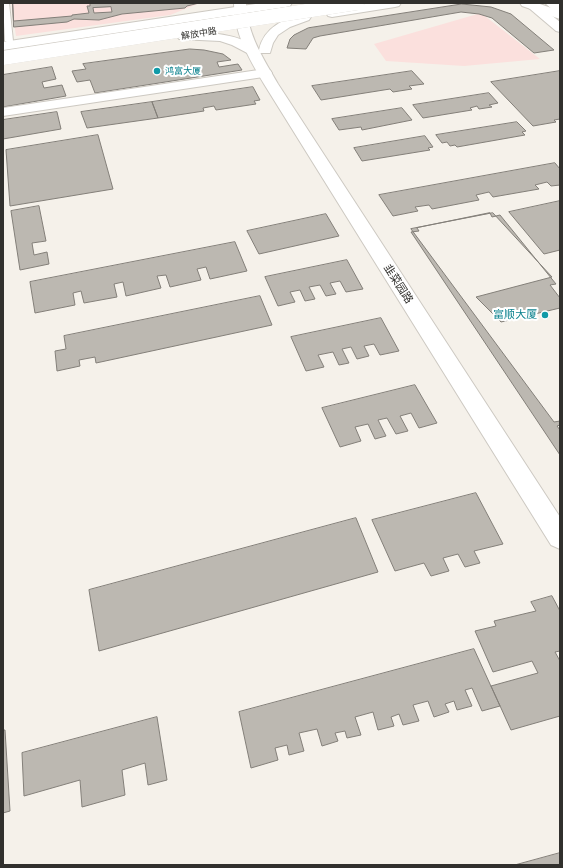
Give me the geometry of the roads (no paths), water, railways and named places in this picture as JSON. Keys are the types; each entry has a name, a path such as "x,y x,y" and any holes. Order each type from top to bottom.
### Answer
{"street":[{"name":"解放中路","path":"6,43 245,11 286,3"},
{"name":"解放中路","path":"3,52 323,3"},
{"name":"解放中路","path":"3,58 357,3"},
{"name":"解放中路","path":"3,64 183,36 245,11 305,17 394,3"},
{"path":"551,3 560,10"},
{"path":"529,4 560,15"},
{"path":"529,4 560,28"},
{"name":"韭菜园路","path":"245,11 248,42 259,51 283,82 560,510"},
{"path":"183,36 199,35 225,38 259,51 270,36 287,24 305,17"},
{"name":"韭菜园路","path":"259,51 265,73 560,538"},
{"path":"3,112 265,73"}],"lane":[{"path":"5,3 6,43"}],"place":[{"name":"鸿富大厦","path":"157,71"},
{"name":"富顺大厦","path":"545,315"}]}
